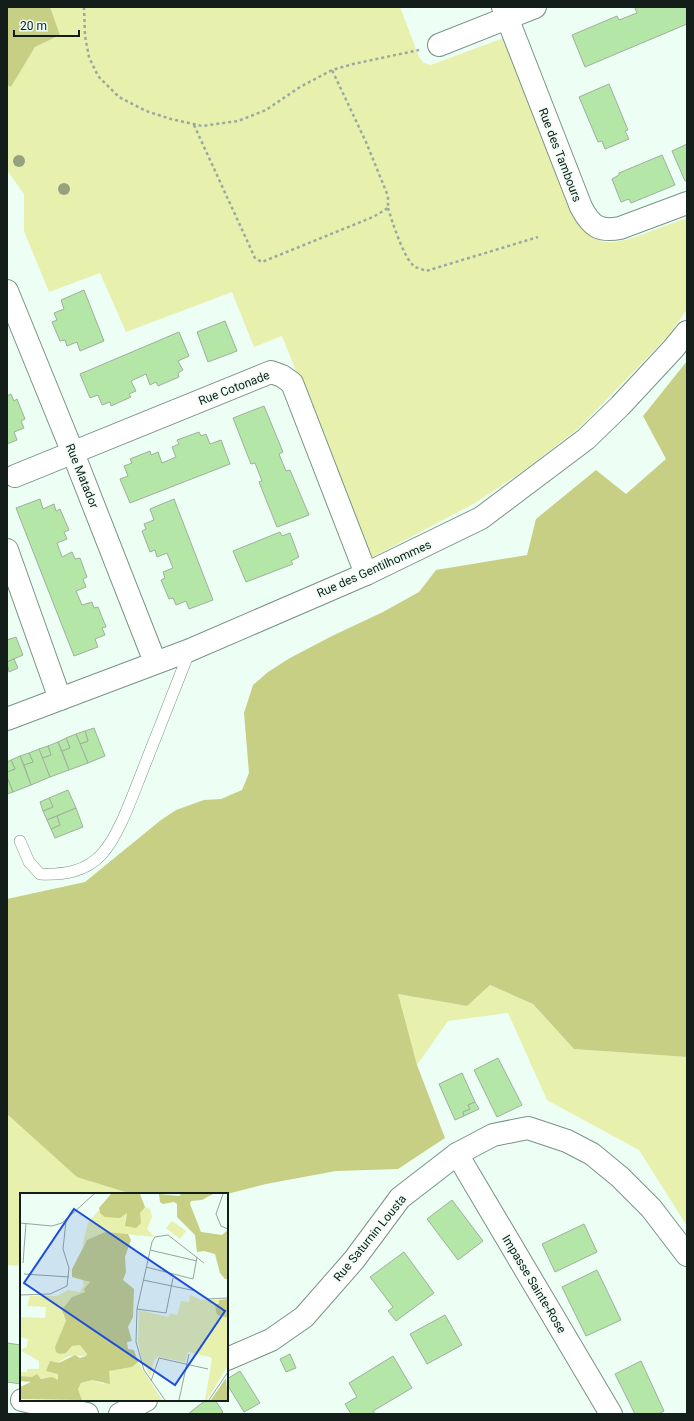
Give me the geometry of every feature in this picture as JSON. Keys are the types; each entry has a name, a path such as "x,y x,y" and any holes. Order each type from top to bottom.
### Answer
{"street":[{"path":"439,45 505,13 535,7"},
{"name":"Rue des Tambours","path":"505,13 581,207 586,217 592,224 603,230 620,228 687,203"},
{"name":"Rue Matador","path":"7,291 73,453 155,662"},
{"name":"Rue des Gentilhommes","path":"7,719 190,650 366,574 481,518 586,439 620,406 687,332"},
{"name":"Rue Cotonade","path":"15,476 271,372 282,376 292,383 366,574"},
{"path":"7,550 60,699"},
{"name":"Rue Saturnin Lousta","path":"228,1359 271,1340 304,1317 354,1260 400,1198 457,1154 493,1135 528,1128 567,1141 592,1154 620,1177 651,1208 687,1256"},
{"name":"Impasse Sainte-Rose","path":"457,1154 611,1414"},
{"path":"7,1397 20,1400"},
{"path":"27,1401 87,1414"},
{"path":"120,1414 144,1401"}],"lane":[{"path":"20,841 29,862 40,874 59,875 83,869 102,854 113,838 127,811 190,650"}],"path":[{"path":"84,7 85,36 88,57 98,76 119,97 146,111 202,126 238,121 266,110 300,87 332,70 439,45"},
{"path":"332,70 366,142 388,196 388,208 395,231 406,255 414,266 426,271 538,237"},
{"path":"194,124 255,258 262,262 373,217 388,208"}],"green space":[{"path":"7,7 50,7 60,35 35,47 11,87 7,85"},
{"path":"50,7 400,7 419,57 424,63 431,65 506,37 571,213 587,232 594,238 602,241 620,241 687,218 687,309 669,335 579,428 523,471 475,503 371,558 282,336 254,347 232,292 126,332 100,273 49,292 24,231 24,194 7,170 7,85 11,87 35,47 60,35"},
{"path":"687,361 687,1057 574,1049 533,1004 490,985 467,1006 398,994 417,1065 445,1138 398,1169 336,1171 266,1184 228,1194 129,1193 77,1177 7,1114 7,899 85,882 161,820 176,810 204,800 221,799 242,790 249,773 244,713 253,685 268,672 290,658 383,612 419,592 436,570 527,555 536,519 596,470 626,494 666,459 643,416"},
{"path":"490,985 533,1004 574,1049 687,1057 687,1226 639,1150 547,1100 508,1013 448,1021 417,1065 397,994 467,1006"},
{"path":"7,1114 77,1176 129,1193 20,1193 20,1266 7,1265"}],"building":[{"path":"687,7 687,24 585,67 572,35 617,16 619,20 637,13 635,8"},
{"path":"609,84 628,130 625,131 629,139 605,149 602,141 598,142 579,97"},
{"path":"687,144 687,181 685,181 672,151"},
{"path":"662,155 675,185 631,203 629,199 621,202 612,179 619,175 619,173"},
{"path":"84,290 104,341 80,351 77,342 67,346 65,340 60,341 52,322 57,320 54,313 64,309 61,300"},
{"path":"225,321 237,351 208,362 197,332"},
{"path":"179,332 189,356 178,361 183,370 178,373 179,377 158,386 156,382 150,385 146,374 131,381 136,391 129,394 131,397 111,406 110,402 102,405 98,395 90,398 80,374"},
{"path":"11,394 14,401 17,399 25,419 21,421 24,428 14,432 17,440 7,444 7,396"},
{"path":"264,406 283,452 279,454 286,471 290,470 309,515 277,527 259,482 262,481 255,463 251,464 233,418"},
{"path":"199,432 201,436 206,434 210,444 221,440 230,464 130,503 120,479 128,476 124,466 132,463 130,459 150,451 151,455 158,452 162,463 176,457 172,447 179,444 177,440"},
{"path":"40,499 43,509 54,504 56,511 60,509 69,530 64,532 67,539 57,543 62,557 72,552 75,559 80,558 87,577 83,579 86,587 76,591 82,605 92,602 94,608 98,607 106,627 102,628 105,635 95,639 98,647 74,656 16,508"},
{"path":"174,499 213,600 189,609 186,601 176,605 173,598 169,599 161,580 165,578 163,572 173,568 167,553 157,557 155,550 150,552 142,531 146,529 144,524 154,520 150,509"},
{"path":"280,532 282,536 290,533 299,557 291,561 293,564 246,582 233,551"},
{"path":"16,637 23,655 7,662 7,640"},
{"path":"14,659 18,668 9,672 7,662"},
{"path":"94,728 105,756 88,763 80,744 88,741 85,731"},
{"path":"85,731 88,741 80,744 76,734"},
{"path":"76,734 88,763 69,770 62,751 70,748 66,738"},
{"path":"66,738 70,748 62,751 58,742"},
{"path":"58,742 69,770 50,777 42,758 51,755 48,746"},
{"path":"48,746 51,755 42,758 39,749"},
{"path":"39,749 50,777 31,785 24,765 33,762 29,753"},
{"path":"29,753 33,762 24,765 20,756"},
{"path":"20,756 31,785 13,792 7,777 7,772 15,769 11,760"},
{"path":"11,760 15,769 7,772 7,762"},
{"path":"7,777 13,792 7,794"},
{"path":"68,790 76,808 47,820 43,811 53,807 49,798"},
{"path":"49,798 53,807 43,811 40,802"},
{"path":"76,808 83,827 55,838 51,829 60,825 57,816"},
{"path":"57,816 60,825 51,829 47,820"},
{"path":"498,1058 522,1105 497,1117 474,1070"},
{"path":"462,1073 475,1102 468,1105 470,1109 463,1112 464,1116 455,1120 439,1084"},
{"path":"475,1102 479,1109 464,1116 463,1112 470,1109 468,1105"},
{"path":"452,1200 483,1241 458,1260 427,1219"},
{"path":"584,1224 597,1252 555,1272 542,1244"},
{"path":"404,1252 434,1293 396,1321 388,1311 393,1307 370,1277"},
{"path":"597,1270 621,1320 586,1336 562,1287"},
{"path":"445,1315 462,1345 427,1364 410,1334"},
{"path":"7,1343 20,1345 20,1384 7,1382"},
{"path":"290,1354 296,1368 286,1372 280,1359"},
{"path":"393,1356 412,1388 373,1411 375,1414 351,1414 345,1404 357,1397 349,1383"},
{"path":"641,1361 664,1411 658,1414 635,1414 615,1374"},
{"path":"240,1371 260,1403 244,1412 228,1386 228,1378"},
{"path":"205,1401 216,1401 223,1412 220,1414 188,1414"}]}
